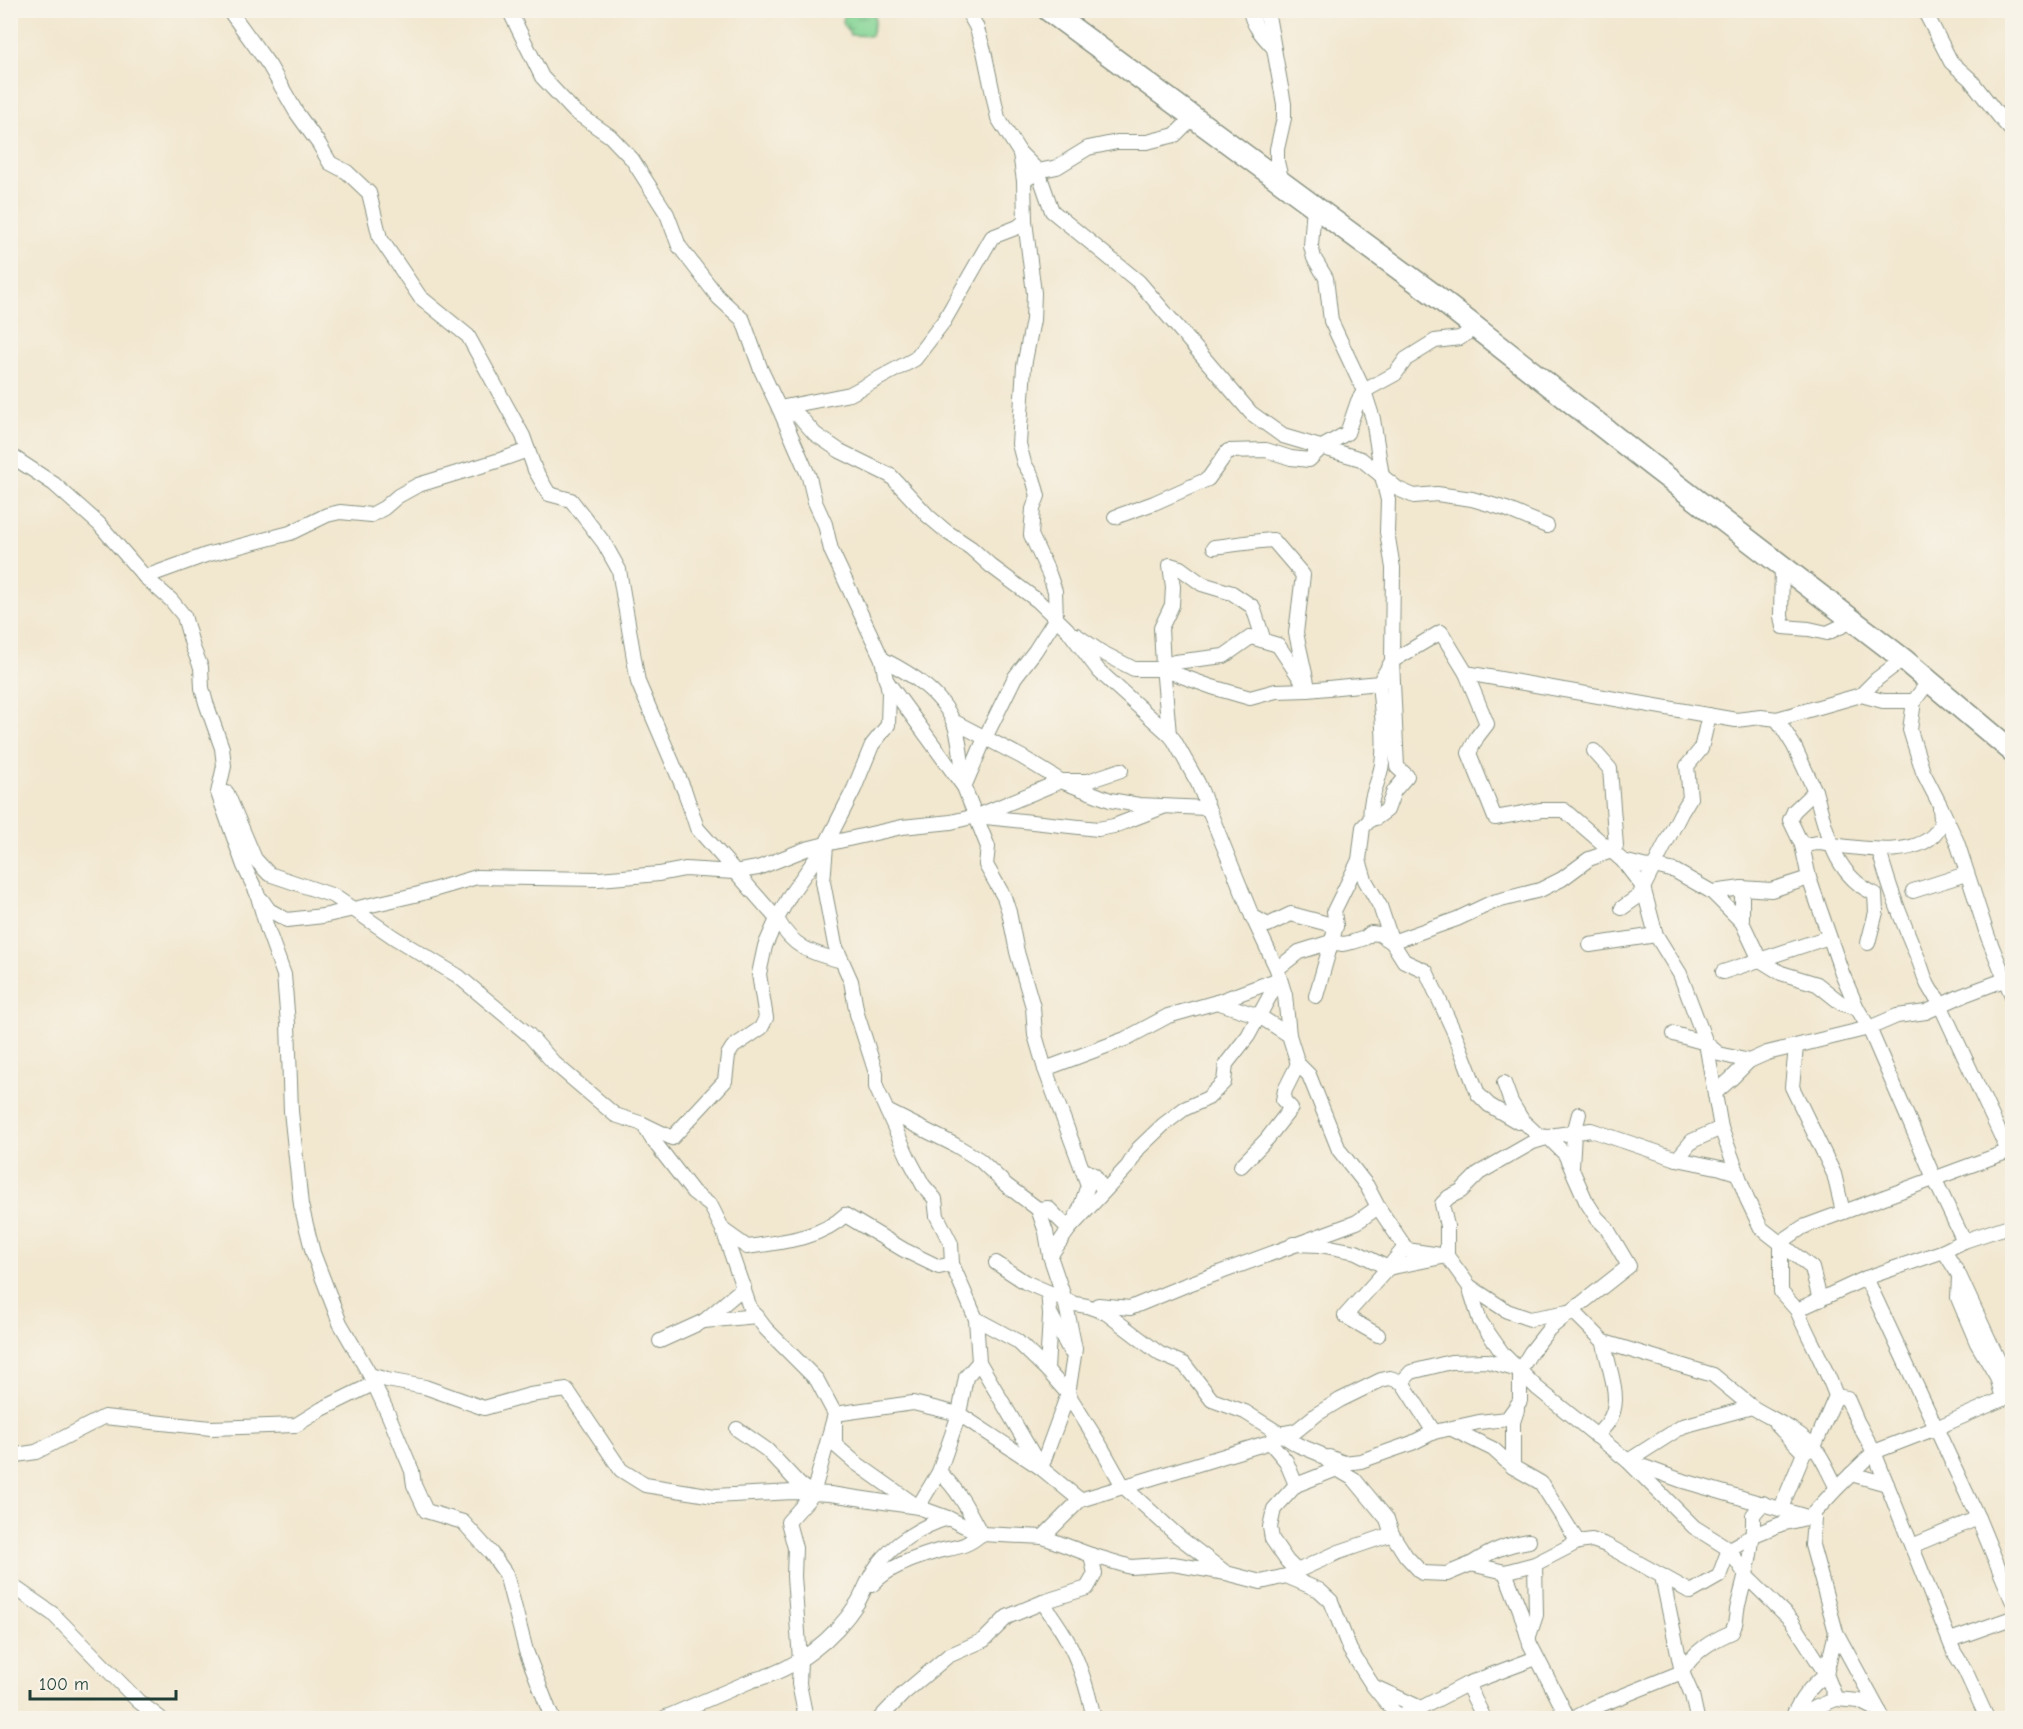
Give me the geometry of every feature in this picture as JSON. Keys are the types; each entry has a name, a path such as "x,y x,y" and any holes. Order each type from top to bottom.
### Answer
{"highway":[{"path":"1048,10 1476,327 1903,660 2013,751"}],"street":[{"path":"229,10 269,65 296,112 330,163 347,172 369,193 380,238 420,297 468,336 523,436 535,471 549,494 570,500 604,543 619,570 638,682 685,792 697,828 777,919 786,934 810,952 842,961"},
{"path":"221,780 255,859 269,874 334,896 395,938 458,976 529,1035 554,1063 615,1115 643,1124 672,1138 725,1081 728,1055 733,1047 761,1028 766,1018 759,974 765,946 790,895 826,844 854,789 872,745 888,725 889,692 882,659 831,550 809,477 761,370 742,320 718,297 679,246 667,214 632,159 610,136 574,111 542,77 509,10"},
{"path":"967,10 976,26 984,51 998,118 1020,153 1038,171 1052,211 1139,282 1251,413 1283,435 1361,459 1398,489 1414,496 1437,494 1472,499 1506,509 1547,526"},
{"path":"1250,10 1260,32 1273,47"},
{"path":"1263,10 1269,21 1284,111 1277,149 1277,162 1282,182"},
{"path":"1924,10 1951,62 1970,79 2013,131"},
{"path":"1024,181 1038,171 1057,167 1088,148 1117,142 1147,142 1175,135 1193,117"},
{"path":"964,787 985,738 1016,677 1056,618 1055,591 1031,536 1033,509 1038,496 1033,478 1024,463 1019,444 1024,366 1034,293 1020,153"},
{"path":"1314,206 1311,246 1314,258 1326,278 1331,321 1364,391 1373,419 1388,500 1387,532 1393,568 1392,661 1397,767 1407,776 1394,791 1387,810 1371,819 1363,827 1359,860 1334,911 1336,926 1316,996"},
{"path":"779,408 850,394 915,359 944,321 992,237 1018,227 1025,221"},
{"path":"1115,517 1208,479 1228,451 1266,450 1291,458 1309,460 1322,447 1347,434 1358,401 1364,391 1395,374 1406,359 1435,342 1460,338 1476,327"},
{"path":"779,408 799,416 815,434 840,451 891,476 940,527 971,548 1038,601 1067,629 1099,671 1169,734 1198,783 1206,808 1278,974 1285,995 1289,1035 1298,1064 1309,1075 1339,1150 1367,1186 1378,1207 1407,1250 1447,1256"},
{"path":"145,577 206,555 290,533 327,515 340,512 371,515 418,485 528,450"},
{"path":"10,455 54,484 99,524 145,577 184,615 201,667 202,688 206,703 222,748 224,766 218,793 244,866 257,893 269,910 287,920 323,916 419,894 477,877 599,879 659,874 685,869 734,872 758,868 806,849 826,844 902,827 951,822 976,816 1061,781 1088,781 1121,770"},
{"path":"1214,547 1273,540 1303,575 1296,633 1308,690"},
{"path":"1169,734 1161,628 1172,605 1173,587 1170,565 1180,568 1202,584 1232,593 1253,607 1264,641"},
{"path":"1782,566 1781,616 1783,627 1827,633 1853,621"},
{"path":"1067,629 1101,652 1134,669 1163,667 1224,656 1251,637 1278,645 1308,690"},
{"path":"1371,819 1369,808 1382,764 1379,683 1392,661 1441,632 1466,673 1487,724 1469,753 1495,819 1541,810 1564,810 1623,861 1643,887 1656,935 1680,974 1706,1043 1721,1128 1737,1173 1761,1228 1812,1268 1820,1300"},
{"path":"882,659 922,682 950,712 957,731 964,787"},
{"path":"1466,673 1736,720 1761,717 1777,719 1861,695 1877,679 1903,660"},
{"path":"1163,667 1212,687 1250,698 1280,700 1308,690 1379,683"},
{"path":"886,680 964,787 976,816 988,847 986,865 1001,891 1009,912 1017,952 1033,1007 1035,1035 1045,1069 1088,1185 1080,1209 1050,1257"},
{"path":"1929,681 1914,700 1910,730 1923,772 1957,842 1988,937 2009,979 2013,996"},
{"path":"1861,695 1883,701 1914,700"},
{"path":"1622,908 1639,896 1690,798 1688,766 1701,749 1709,715"},
{"path":"1777,719 1794,746 1815,791 1831,846 1845,871 1860,887 1875,894 1876,912 1868,943"},
{"path":"953,721 1022,757 1061,781 1110,800 1139,805 1206,808"},
{"path":"1392,942 1457,919 1493,902 1540,890 1562,879 1589,859 1612,851 1616,846 1610,769 1594,751"},
{"path":"1815,791 1794,811 1790,820 1802,845 1809,879 1829,937 1841,1003 1857,1008"},
{"path":"1802,845 1818,843 1831,846 1901,850 1932,837 1941,824 1940,805"},
{"path":"976,816 1098,829 1114,826 1163,807"},
{"path":"826,844 823,882 835,945 850,981 857,1014 876,1073 876,1087 908,1157 923,1185 935,1198 937,1216 951,1244 952,1264 976,1319 979,1362 1041,1468"},
{"path":"1781,1242 1803,1227 2010,1151 1937,998 1929,990 1899,917 1879,850"},
{"path":"1359,860 1365,880 1380,906 1392,942 1404,961 1425,971 1454,1032 1478,1094 1489,1105 1518,1122 1522,1120"},
{"path":"1623,861 1676,871 1712,892 1742,922 1760,960 1780,973 1817,984 1836,982"},
{"path":"1913,891 1966,874"},
{"path":"1712,892 1742,888 1771,890 1809,879"},
{"path":"1742,888 1742,922"},
{"path":"257,893 284,975 291,1112 301,1205 313,1253 340,1323 371,1380 412,1470 414,1485 426,1511 463,1522 491,1553 506,1574 526,1650 552,1719"},
{"path":"1252,916 1268,925 1291,914 1336,926"},
{"path":"1069,1229 1128,1166 1138,1149 1163,1125 1184,1109 1208,1098 1224,1082 1226,1064 1248,1036 1278,974 1299,952 1332,942 1343,944 1365,938 1371,933 1379,934 1392,942"},
{"path":"1590,945 1656,935"},
{"path":"1723,972 1829,937"},
{"path":"1045,1069 1125,1039 1168,1016 1217,1002 1278,974"},
{"path":"1715,1093 1749,1061 1767,1053 1869,1028 1897,1016 1926,1012 2009,979"},
{"path":"1836,982 1857,1008 1869,1028 1964,1241"},
{"path":"1217,1002 1259,1016 1289,1035"},
{"path":"1674,1034 1706,1043 1719,1054 1749,1061"},
{"path":"1796,1047 1792,1087 1834,1174 1843,1212"},
{"path":"1241,1166 1267,1139 1291,1108 1283,1100 1285,1090 1298,1064"},
{"path":"1504,1083 1511,1102 1522,1120 1539,1136 1548,1137 1565,1154 1591,1209 1606,1227 1629,1266 1549,1329 1520,1370 1520,1401 1513,1422 1513,1467"},
{"path":"887,1112 955,1145 980,1160 1006,1185 1038,1209 1046,1232 1050,1257 1065,1300 1075,1349 1068,1394 1041,1468"},
{"path":"643,1124 693,1192 711,1206 723,1230 750,1308 773,1337 817,1380 835,1414 836,1445 856,1463 918,1507"},
{"path":"1677,1159 1692,1141 1721,1128"},
{"path":"1737,1173 1677,1159 1591,1130 1548,1137 1533,1142 1479,1173 1461,1191 1449,1197 1443,1204 1447,1226 1447,1256 1469,1286 1480,1321 1497,1347 1537,1388 1628,1461 1694,1527 1729,1549 1747,1577 1792,1621 1826,1674 1836,1700"},
{"path":"1572,1171 1574,1133"},
{"path":"1082,1169 1094,1175 1104,1191"},
{"path":"1087,1306 1105,1305 1130,1308 1293,1244 1357,1222 1378,1207"},
{"path":"1038,1209 1048,1208 1069,1229"},
{"path":"723,1230 747,1247 804,1236 833,1227 845,1215 904,1250 939,1267 952,1264"},
{"path":"1797,1310 1866,1278 2013,1225"},
{"path":"1781,1242 1781,1292 1797,1310 1836,1396 1781,1508"},
{"path":"1293,1244 1320,1245 1356,1252 1388,1268 1447,1256"},
{"path":"1378,1335 1345,1316 1405,1247"},
{"path":"1471,1564 1505,1572 1535,1564 1578,1542 1592,1540 1606,1545 1691,1592 1719,1576 1729,1549 1781,1524 1810,1517 1874,1452 1936,1428 2009,1395 1959,1275 1944,1251"},
{"path":"996,1263 1025,1282 1075,1304 1106,1313 1160,1354 1184,1364 1212,1400 1252,1416 1275,1438 1296,1485"},
{"path":"1866,1278 1978,1518 2013,1600"},
{"path":"1469,1286 1507,1311 1530,1319 1573,1311"},
{"path":"660,1341 704,1321 744,1287"},
{"path":"1047,1370 1050,1313 1048,1292"},
{"path":"1573,1311 1604,1342 1713,1375 1752,1407 1797,1431 1837,1488"},
{"path":"1050,1313 1073,1359"},
{"path":"704,1321 757,1316"},
{"path":"976,1319 1017,1341 1047,1370 1068,1394 1100,1444 1123,1486 1179,1537 1226,1573"},
{"path":"1596,1437 1611,1417 1616,1396 1604,1342"},
{"path":"1402,1382 1411,1372 1451,1362 1487,1361 1520,1370"},
{"path":"918,1507 939,1472 958,1414 966,1377 979,1362"},
{"path":"1043,1537 1080,1500 1296,1431 1317,1414 1340,1400 1381,1380 1390,1378 1402,1382 1434,1432"},
{"path":"10,1456 36,1452 104,1417 211,1428 296,1425 371,1380 387,1380 425,1387 484,1408 530,1395 567,1390 621,1470 645,1485 714,1496 793,1492 830,1494 918,1507 981,1534 1043,1537 1131,1567 1173,1564 1226,1573 1261,1582 1291,1574 1339,1552 1392,1534"},
{"path":"1836,1396 1846,1398 1874,1452 1950,1640 1987,1719"},
{"path":"1520,1401 1507,1419 1479,1422 1434,1432 1412,1443 1368,1459 1340,1466 1296,1485 1274,1509 1270,1527 1272,1539 1287,1561 1291,1574 1319,1590 1331,1601 1350,1650 1372,1686 1398,1717 1421,1708 1467,1684 1536,1658"},
{"path":"835,1414 913,1403 958,1414 1041,1468 1080,1500"},
{"path":"1628,1461 1683,1426 1752,1407"},
{"path":"806,1719 799,1684 795,1548 788,1522 813,1494 835,1414"},
{"path":"737,1429 767,1450 799,1484 813,1494"},
{"path":"1452,1429 1493,1449 1513,1467 1541,1483 1578,1542"},
{"path":"1275,1438 1320,1454 1340,1466 1354,1479 1387,1519 1392,1534 1422,1573 1447,1574 1507,1544 1529,1541"},
{"path":"1628,1461 1680,1480 1814,1519 1812,1545 1836,1632 1881,1714"},
{"path":"939,1472 961,1497 981,1534"},
{"path":"1851,1474 1887,1484"},
{"path":"1575,1719 1595,1707 1682,1672 1689,1660 1702,1649 1732,1632 1738,1621 1736,1612 1747,1577 1754,1536 1753,1515 1763,1503"},
{"path":"857,1603 877,1566 900,1542 931,1523 948,1518"},
{"path":"1912,1546 1978,1518"},
{"path":"663,1719 753,1680 768,1676 800,1660 828,1638 881,1575 919,1557 971,1543 981,1534"},
{"path":"880,1719 903,1694 948,1656 984,1640 1007,1617 1043,1602 1088,1588 1095,1574 1091,1555"},
{"path":"1529,1636 1536,1615 1535,1564"},
{"path":"1505,1572 1536,1658 1568,1719"},
{"path":"1662,1576 1682,1672 1692,1695 1697,1719"},
{"path":"10,1580 14,1587 53,1614 138,1701 160,1719"},
{"path":"1043,1602 1067,1638 1081,1673 1094,1719"},
{"path":"1950,1640 2013,1618"},
{"path":"1792,1718 1799,1701 1826,1674 1836,1632"},
{"path":"1467,1684 1484,1719"},
{"path":"1372,1686 1421,1708"},
{"path":"1792,1718 1836,1700 1859,1701 1881,1714"}],"green space":[{"path":"844,11 874,11 875,21 871,36 851,35 843,24"}]}
